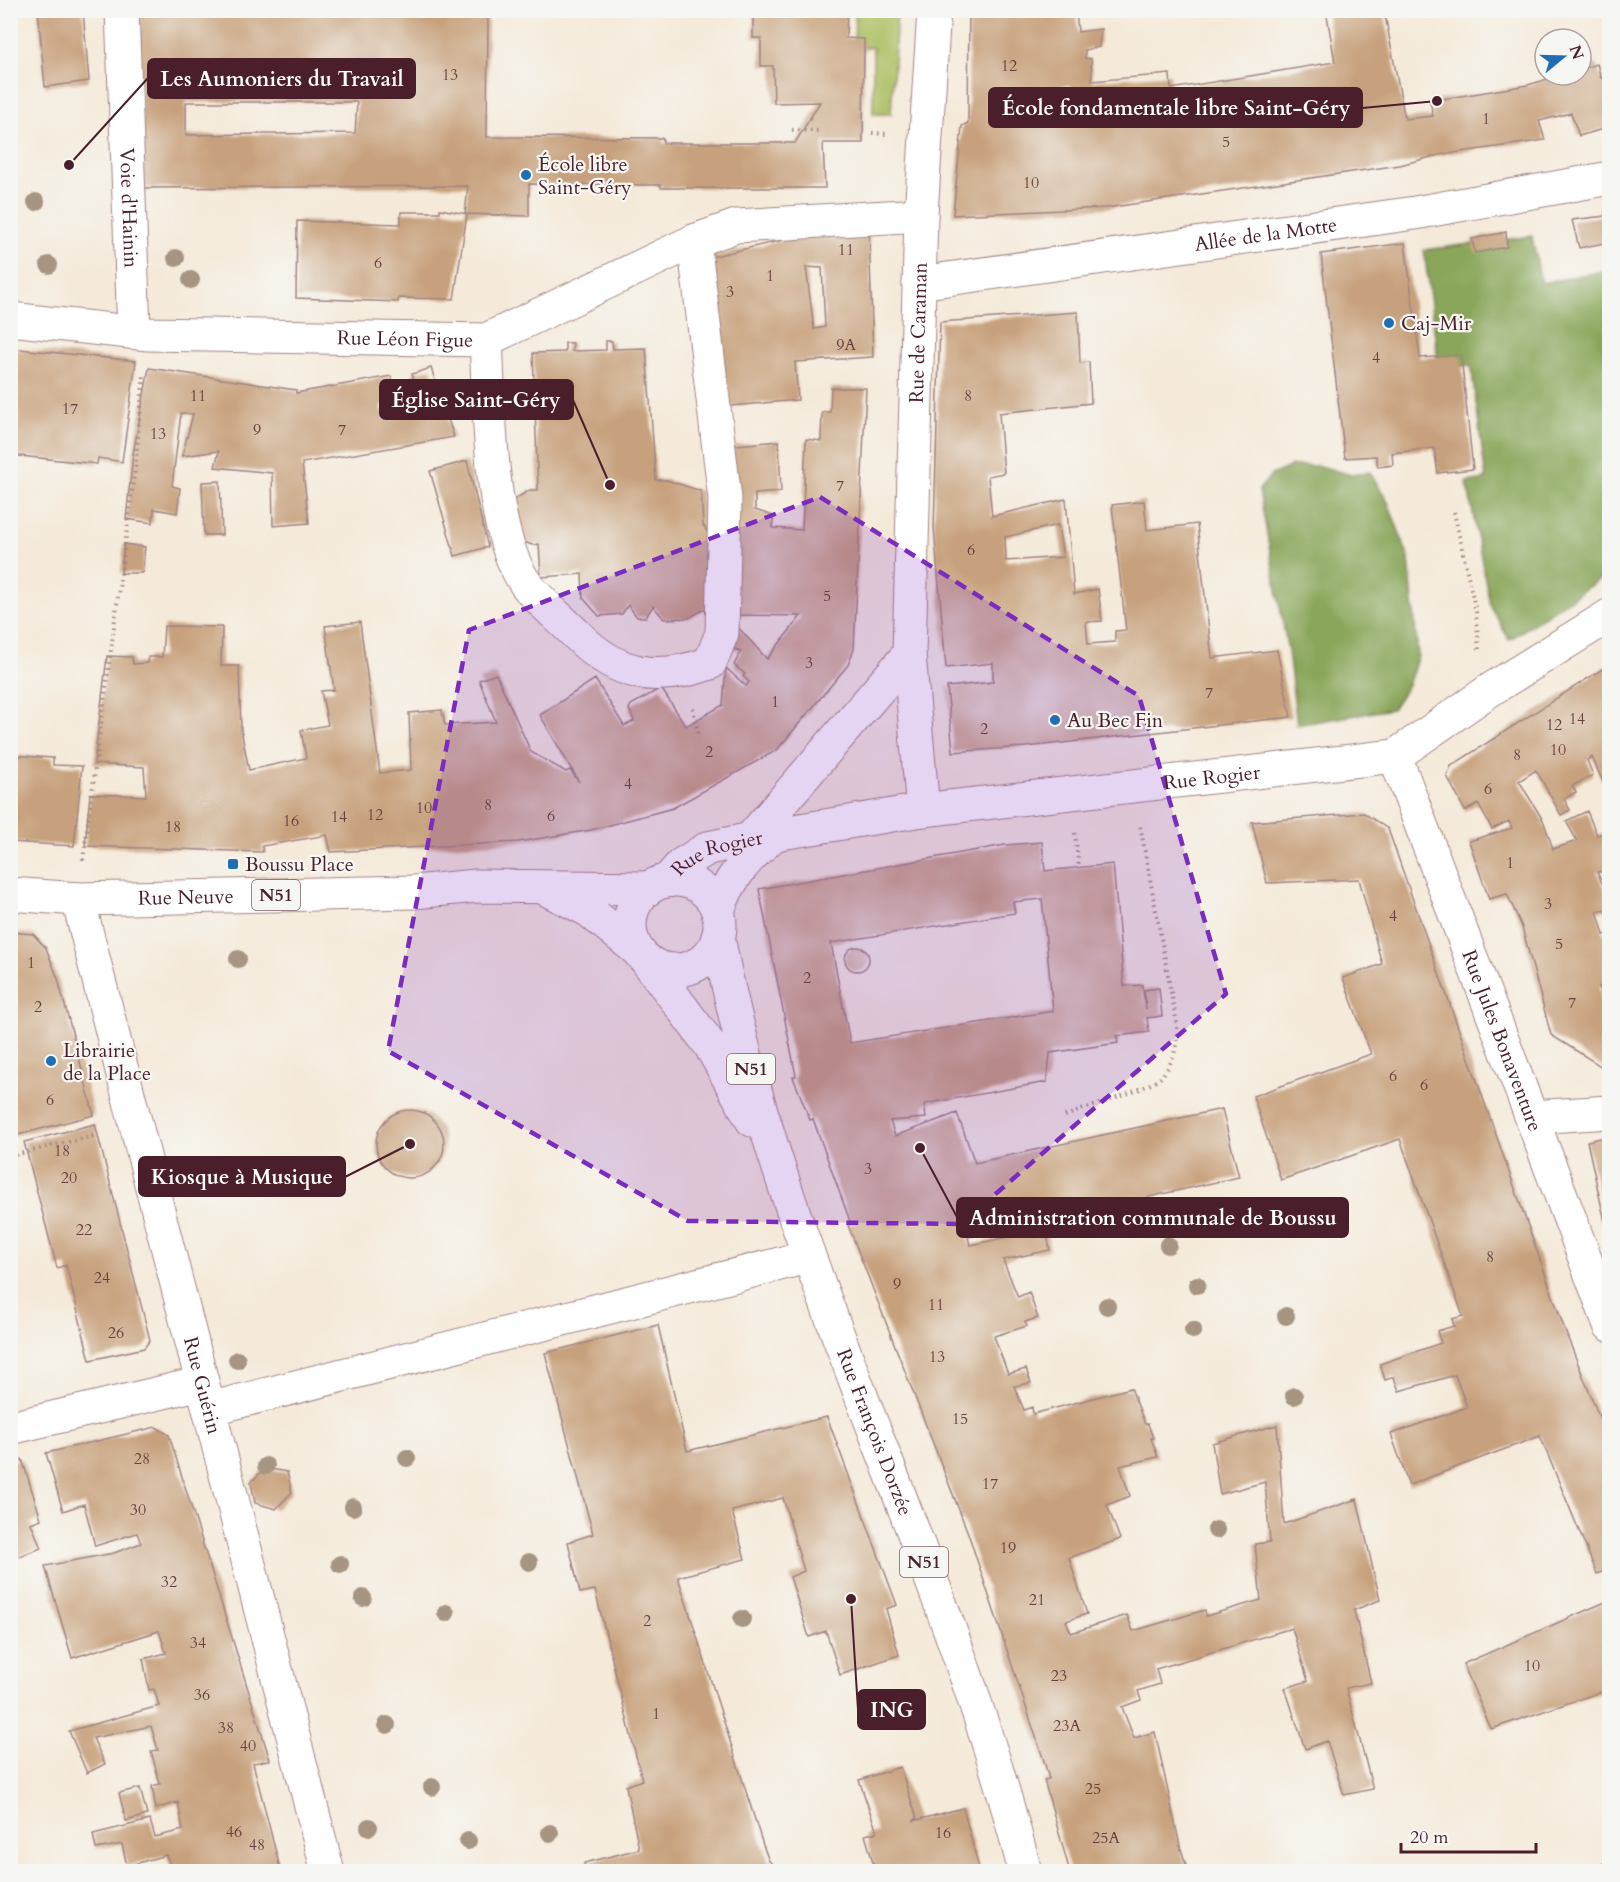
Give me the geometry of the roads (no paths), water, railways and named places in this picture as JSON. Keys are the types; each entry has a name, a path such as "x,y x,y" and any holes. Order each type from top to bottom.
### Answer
{"street":[{"name":"Voie d'Hainin","path":"122,10 141,333"},
{"name":"Rue de Caraman","path":"923,810 909,654 921,215 934,10"},
{"name":"Allée de la Motte","path":"919,284 1415,213 1610,178"},
{"name":"Rue Léon Figue","path":"10,319 141,333 486,339 694,241 736,226 921,215"},
{"path":"486,339 497,505 508,548 528,587 590,648 630,671 664,676 711,663 722,633 726,500 694,241"},
{"name":"Rue Rogier","path":"658,885 696,853 720,844 763,836 923,810 1395,756 1490,690 1610,615"},
{"path":"763,836 909,654"},
{"name":"Rue Jules Bonaventure","path":"1395,756 1610,1325"},
{"name":"Rue Rogier","path":"718,924 723,893 763,836"},
{"path":"682,881 697,886 713,901 718,924 713,950 702,962 690,969 675,971 660,969 642,955 629,929 630,916 638,899 658,885 682,881"},
{"name":"Rue Neuve","path":"10,894 78,899 414,892 476,886 658,885"},
{"name":"Rue Neuve","path":"541,887 588,910 642,955"},
{"name":"Rue Guérin","path":"78,899 328,1872"},
{"name":"Rue François Dorzée","path":"718,924 730,997 807,1257 970,1686 1025,1872"},
{"name":"Rue François Dorzée","path":"642,955 710,1045 759,1134 789,1200"},
{"path":"1532,1116 1610,1112"},
{"path":"10,1428 205,1396 807,1257"}],"place":[{"name":"École fondamentale libre Saint-Géry","path":"1437,101"},
{"name":"Les Aumoniers du Travail","path":"69,165"},
{"name":"École libre Saint-Géry","path":"526,175"},
{"name":"Caj-Mir","path":"1389,323"},
{"name":"Église Saint-Géry","path":"610,485"},
{"name":"Au Bec Fin","path":"1055,720"},
{"name":"Boussu Place","path":"233,864"},
{"name":"Librairie de la Place","path":"51,1061"},
{"name":"Kiosque à Musique","path":"410,1144"},
{"name":"Administration communale de Boussu","path":"920,1148"},
{"name":"ING","path":"851,1599"}]}
